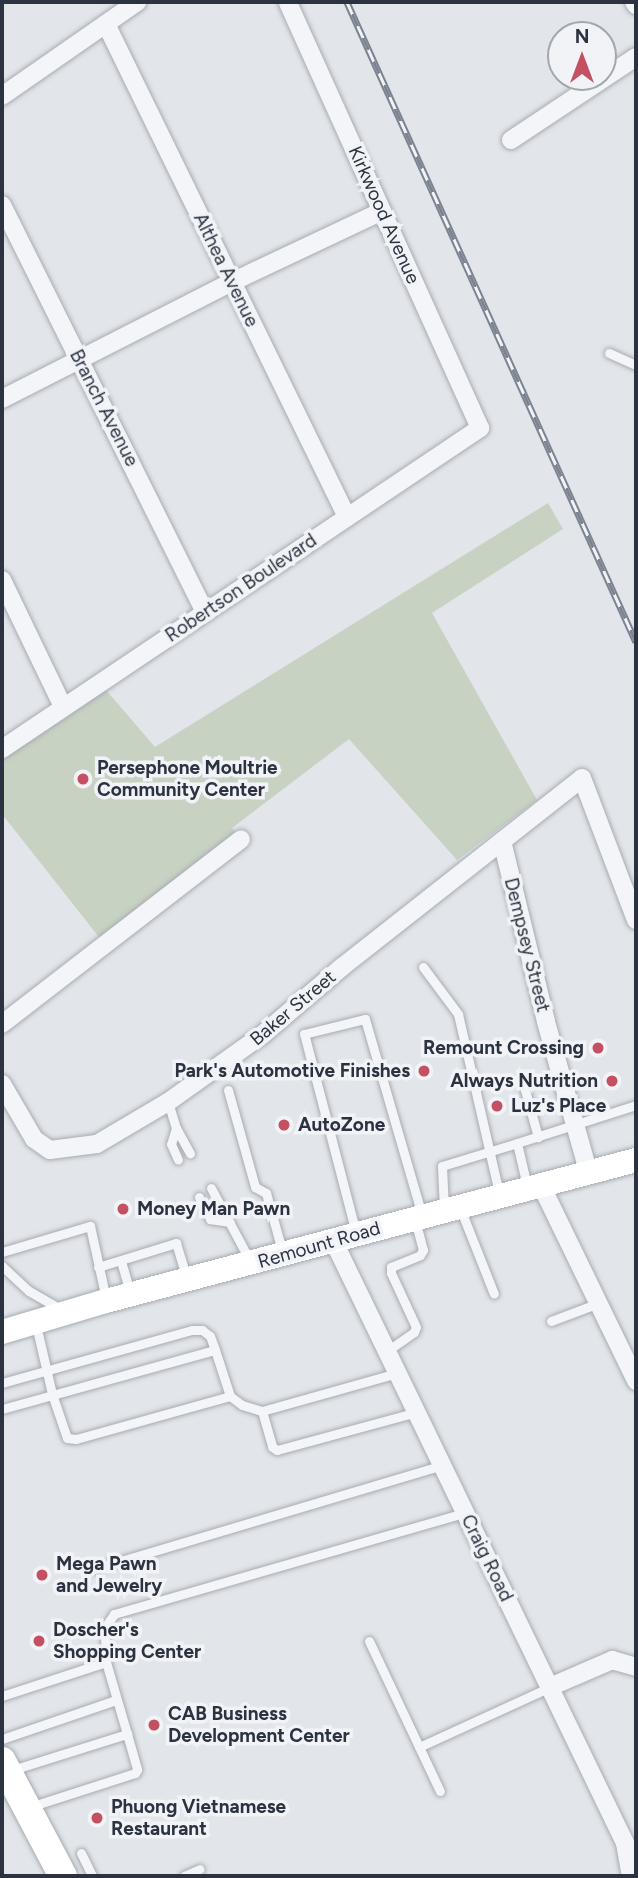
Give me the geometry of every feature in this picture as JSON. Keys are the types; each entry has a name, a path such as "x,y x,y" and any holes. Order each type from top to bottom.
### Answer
{"main road":[{"name":"Remount Road","path":"2,1332 70,1314 106,1301 252,1264 587,1170 636,1160"},
{"path":"3,1764 63,1876"}],"street":[{"path":"2,96 137,2"},
{"name":"Kirkwood Avenue","path":"288,2 480,428"},
{"name":"Althea Avenue","path":"106,24 347,517"},
{"path":"511,140 636,57"},
{"name":"Branch Avenue","path":"2,205 205,612"},
{"path":"2,399 232,282 382,211"},
{"name":"Robertson Boulevard","path":"2,749 480,428"},
{"path":"2,580 63,708"},
{"name":"Baker Street","path":"2,1084 34,1139 50,1150 97,1144 168,1102 262,1035 342,968 582,778 636,920"},
{"path":"2,1024 241,839"},
{"name":"Dempsey Street","path":"502,841 587,1170"},
{"path":"534,1185 599,1303 636,1381"},
{"name":"Craig Road","path":"345,1238 397,1373 625,1843 631,1876"},
{"path":"550,1687 612,1660 636,1667"}],"lane":[{"path":"609,353 636,365"},
{"path":"423,967 458,1014 500,1195"},
{"path":"345,1238 304,1034 365,1019 435,1213 494,1294"},
{"path":"228,1090 255,1187 266,1193 284,1255"},
{"path":"525,1090 538,1137"},
{"path":"168,1102 176,1128 190,1153"},
{"path":"387,1351 414,1332 416,1327 391,1273 391,1267 420,1255 423,1250 435,1213 442,1166 636,1105"},
{"path":"176,1128 171,1144 178,1160"},
{"path":"517,1143 534,1185"},
{"path":"211,1188 252,1264"},
{"path":"199,1197 210,1219 230,1222"},
{"path":"2,1252 90,1226 106,1301"},
{"path":"99,1267 176,1243 188,1281"},
{"path":"121,1261 130,1295"},
{"path":"2,1266 29,1291 70,1314"},
{"path":"551,1321 599,1303"},
{"path":"35,1324 52,1394 67,1438 76,1439 230,1396"},
{"path":"2,1382 192,1330 202,1330 210,1336 230,1396 242,1405 262,1411 397,1373"},
{"path":"2,1409 215,1350"},
{"path":"262,1411 272,1447 277,1450 417,1412"},
{"path":"94,1569 442,1465"},
{"path":"26,1808 135,1773 137,1770 106,1661 105,1626 114,1614 465,1513"},
{"path":"369,1641 440,1791"},
{"path":"2,1696 106,1661"},
{"path":"419,1747 550,1687"},
{"path":"2,1739 116,1700"},
{"path":"3,1764 127,1734"},
{"path":"81,1853 92,1876"},
{"path":"184,1876 200,1869"}],"green space":[{"path":"548,503 563,529 432,613 537,800 457,860 349,739 232,828 241,839 106,946 2,814 2,749 100,683 155,747"}],"railway":[{"path":"347,2 636,642"}],"place":[{"name":"Persephone Moultrie Community Center","path":"83,779"},
{"name":"Remount Crossing","path":"598,1048"},
{"name":"Park's Automotive Finishes","path":"424,1071"},
{"name":"Always Nutrition","path":"612,1081"},
{"name":"Luz's Place","path":"497,1106"},
{"name":"AutoZone","path":"284,1125"},
{"name":"Money Man Pawn","path":"123,1209"},
{"name":"Mega Pawn and Jewelry","path":"42,1575"},
{"name":"Doscher's Shopping Center","path":"39,1641"},
{"name":"CAB Business Development Center","path":"154,1725"},
{"name":"Phuong Vietnamese Restaurant","path":"97,1818"}]}
